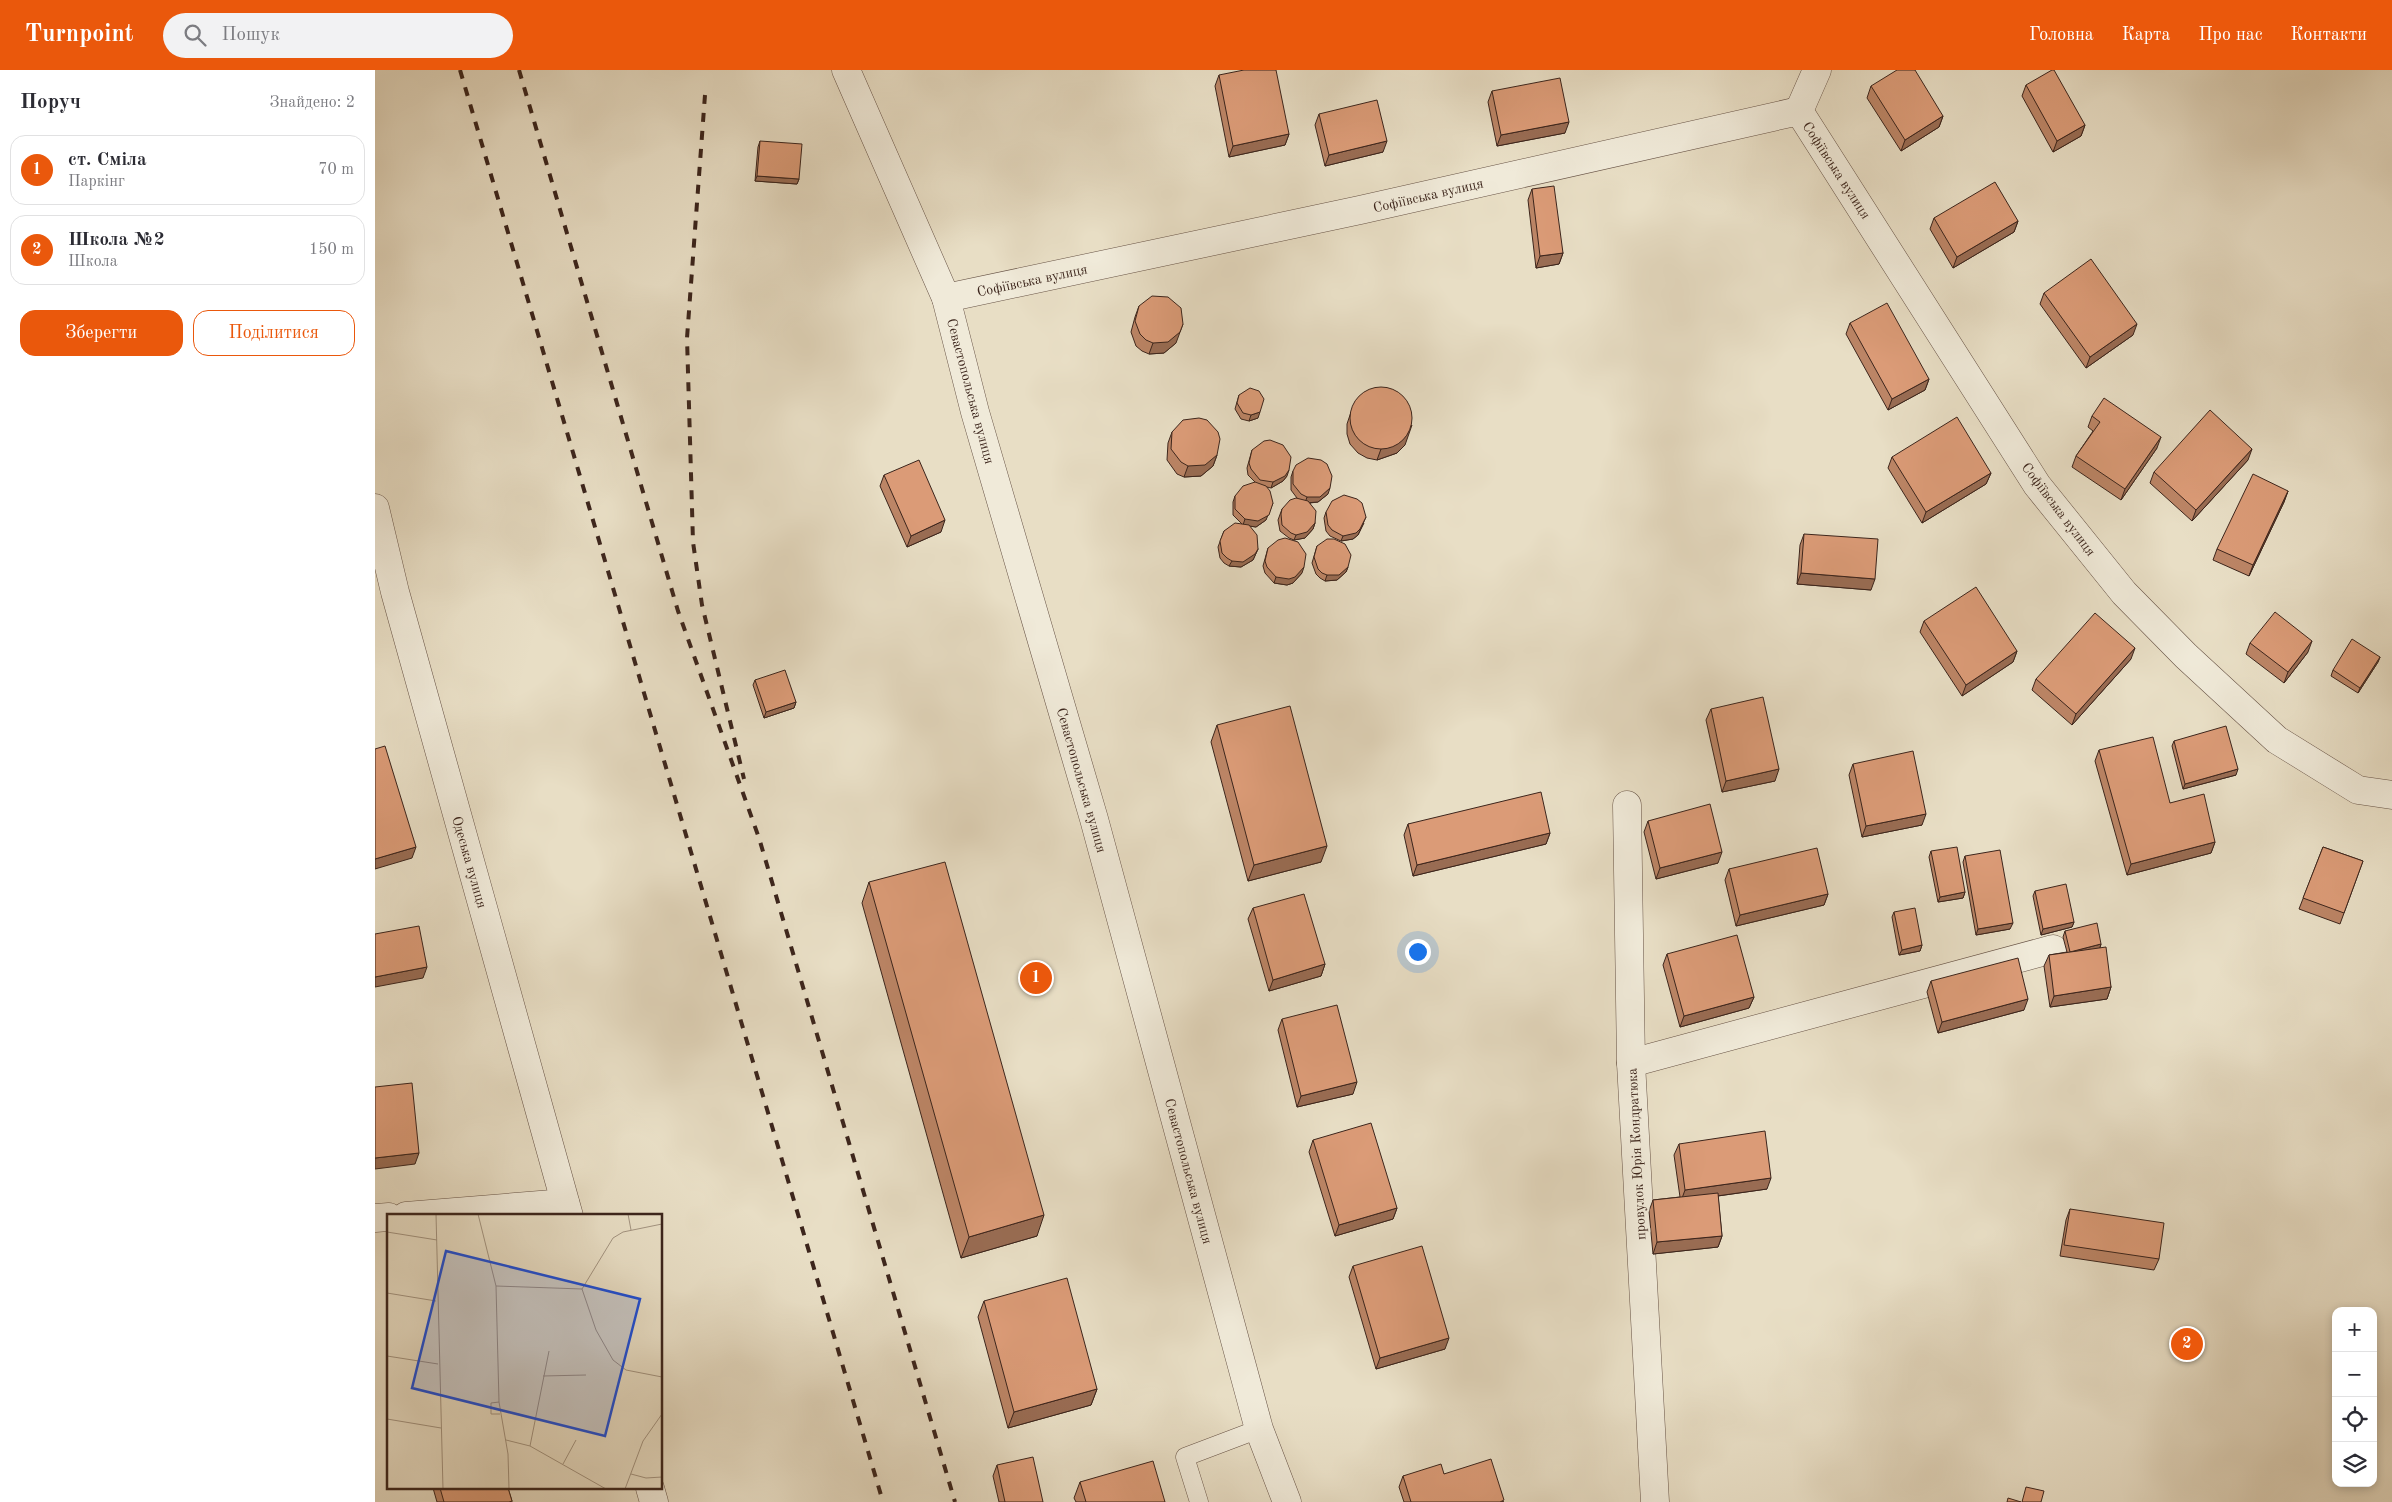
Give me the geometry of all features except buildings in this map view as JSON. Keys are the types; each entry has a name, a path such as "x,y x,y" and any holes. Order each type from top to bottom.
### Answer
{"street":[{"name":"Севастопольська вулиця","path":"845,70 946,298 975,412 1094,819 1259,1429 1287,1502"},
{"path":"1799,111 1817,70"},
{"name":"Софіївська вулиця","path":"946,298 1360,210 1799,111 2037,485 2124,592 2186,656 2277,740 2359,790 2392,795"},
{"name":"Одеська вулиця","path":"375,508 385,592 567,1209"},
{"name":"провулок Юрія Кондратюка","path":"1627,805 1631,1063 1655,1502"},
{"path":"1631,1063 2053,950"},
{"path":"452,1214 567,1209"}],"lane":[{"path":"1199,1502 1185,1456 1259,1429"}],"railway":[{"path":"460,70 883,1502"},
{"path":"519,70 678,611 759,838 955,1502"},
{"path":"705,95 687,338 693,542 702,605 744,779"}],"place":[{"name":"ст. Сміла","path":"1036,978"},
{"name":"Школа №2","path":"2187,1344"}]}
